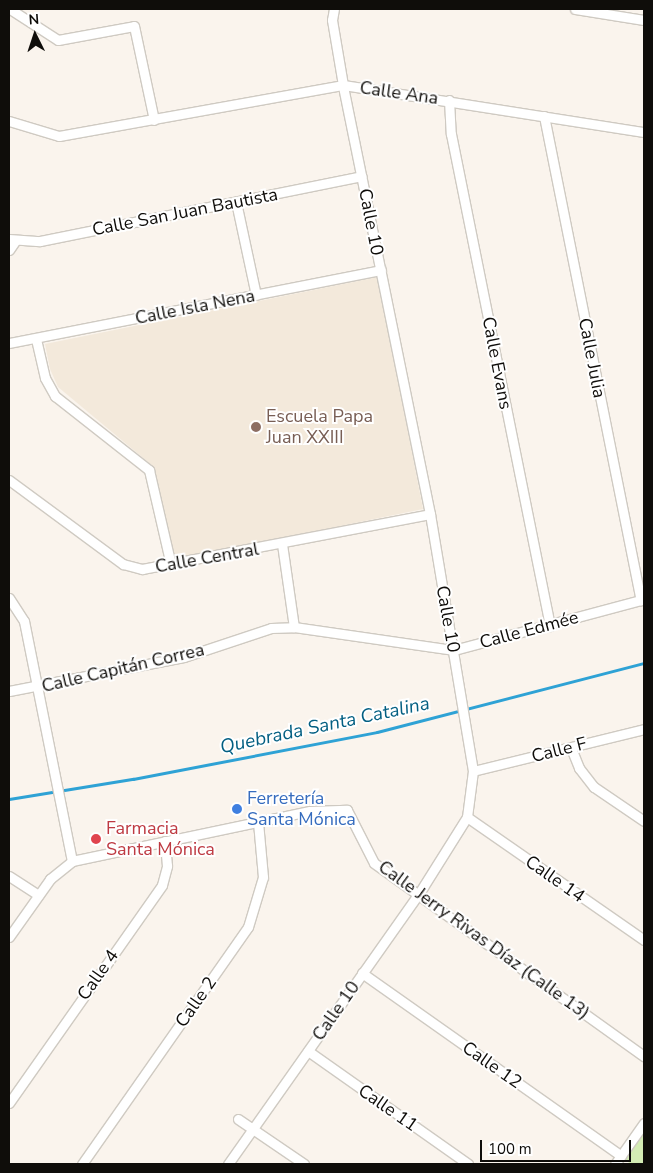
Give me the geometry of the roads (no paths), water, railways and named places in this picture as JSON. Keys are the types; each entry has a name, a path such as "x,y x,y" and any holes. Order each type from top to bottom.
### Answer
{"street":[{"path":"10,9 58,40 134,26 154,120"},
{"name":"Calle 10","path":"228,1164 418,895 466,818 473,771 430,514 343,85 332,20 334,9"},
{"path":"575,9 644,20"},
{"name":"Calle Ana","path":"9,121 59,136 343,85 449,100 644,132"},
{"name":"Calle Evans","path":"449,100 451,134 550,626"},
{"name":"Calle Julia","path":"544,116 643,599"},
{"name":"Calle San Juan Bautista","path":"12,240 40,241 362,176"},
{"path":"236,202 256,295"},
{"path":"9,250 12,240"},
{"name":"Calle Isla Nena","path":"9,343 380,270"},
{"path":"36,338 45,378 55,396 149,470 171,566"},
{"name":"Calle Central","path":"9,480 123,564 142,569 171,566 430,514"},
{"path":"282,544 294,627"},
{"path":"9,598 24,621 72,861"},
{"name":"Calle Edmée","path":"294,627 454,650 550,626 643,599"},
{"name":"Calle Capitán Correa","path":"9,691 38,687 184,657 257,632 294,627"},
{"name":"Calle F","path":"473,771 644,729"},
{"path":"572,748 579,768 594,787 644,822"},
{"name":"Calle Jerry Rivas Díaz (Calle 13)","path":"9,938 50,879 72,861 310,811 347,810 374,863 644,1056"},
{"name":"Calle 14","path":"466,818 644,940"},
{"name":"Calle 2","path":"82,1164 248,927 263,877 258,822"},
{"name":"Calle 4","path":"9,1103 162,885 168,866 165,841"},
{"path":"9,876 38,895"},
{"name":"Calle 12","path":"362,973 621,1156"},
{"name":"Calle 11","path":"308,1051 468,1164"},
{"path":"238,1119 304,1164"},
{"path":"615,1164 644,1123"}],"waterway":[{"name":"Quebrada Santa Catalina","path":"9,799 133,779 377,732 644,663"}],"place":[{"name":"Escuela Papa Juan XXIII","path":"256,427"},
{"name":"Ferretería Santa Mónica","path":"237,809"},
{"name":"Farmacia Santa Mónica","path":"96,839"}]}
